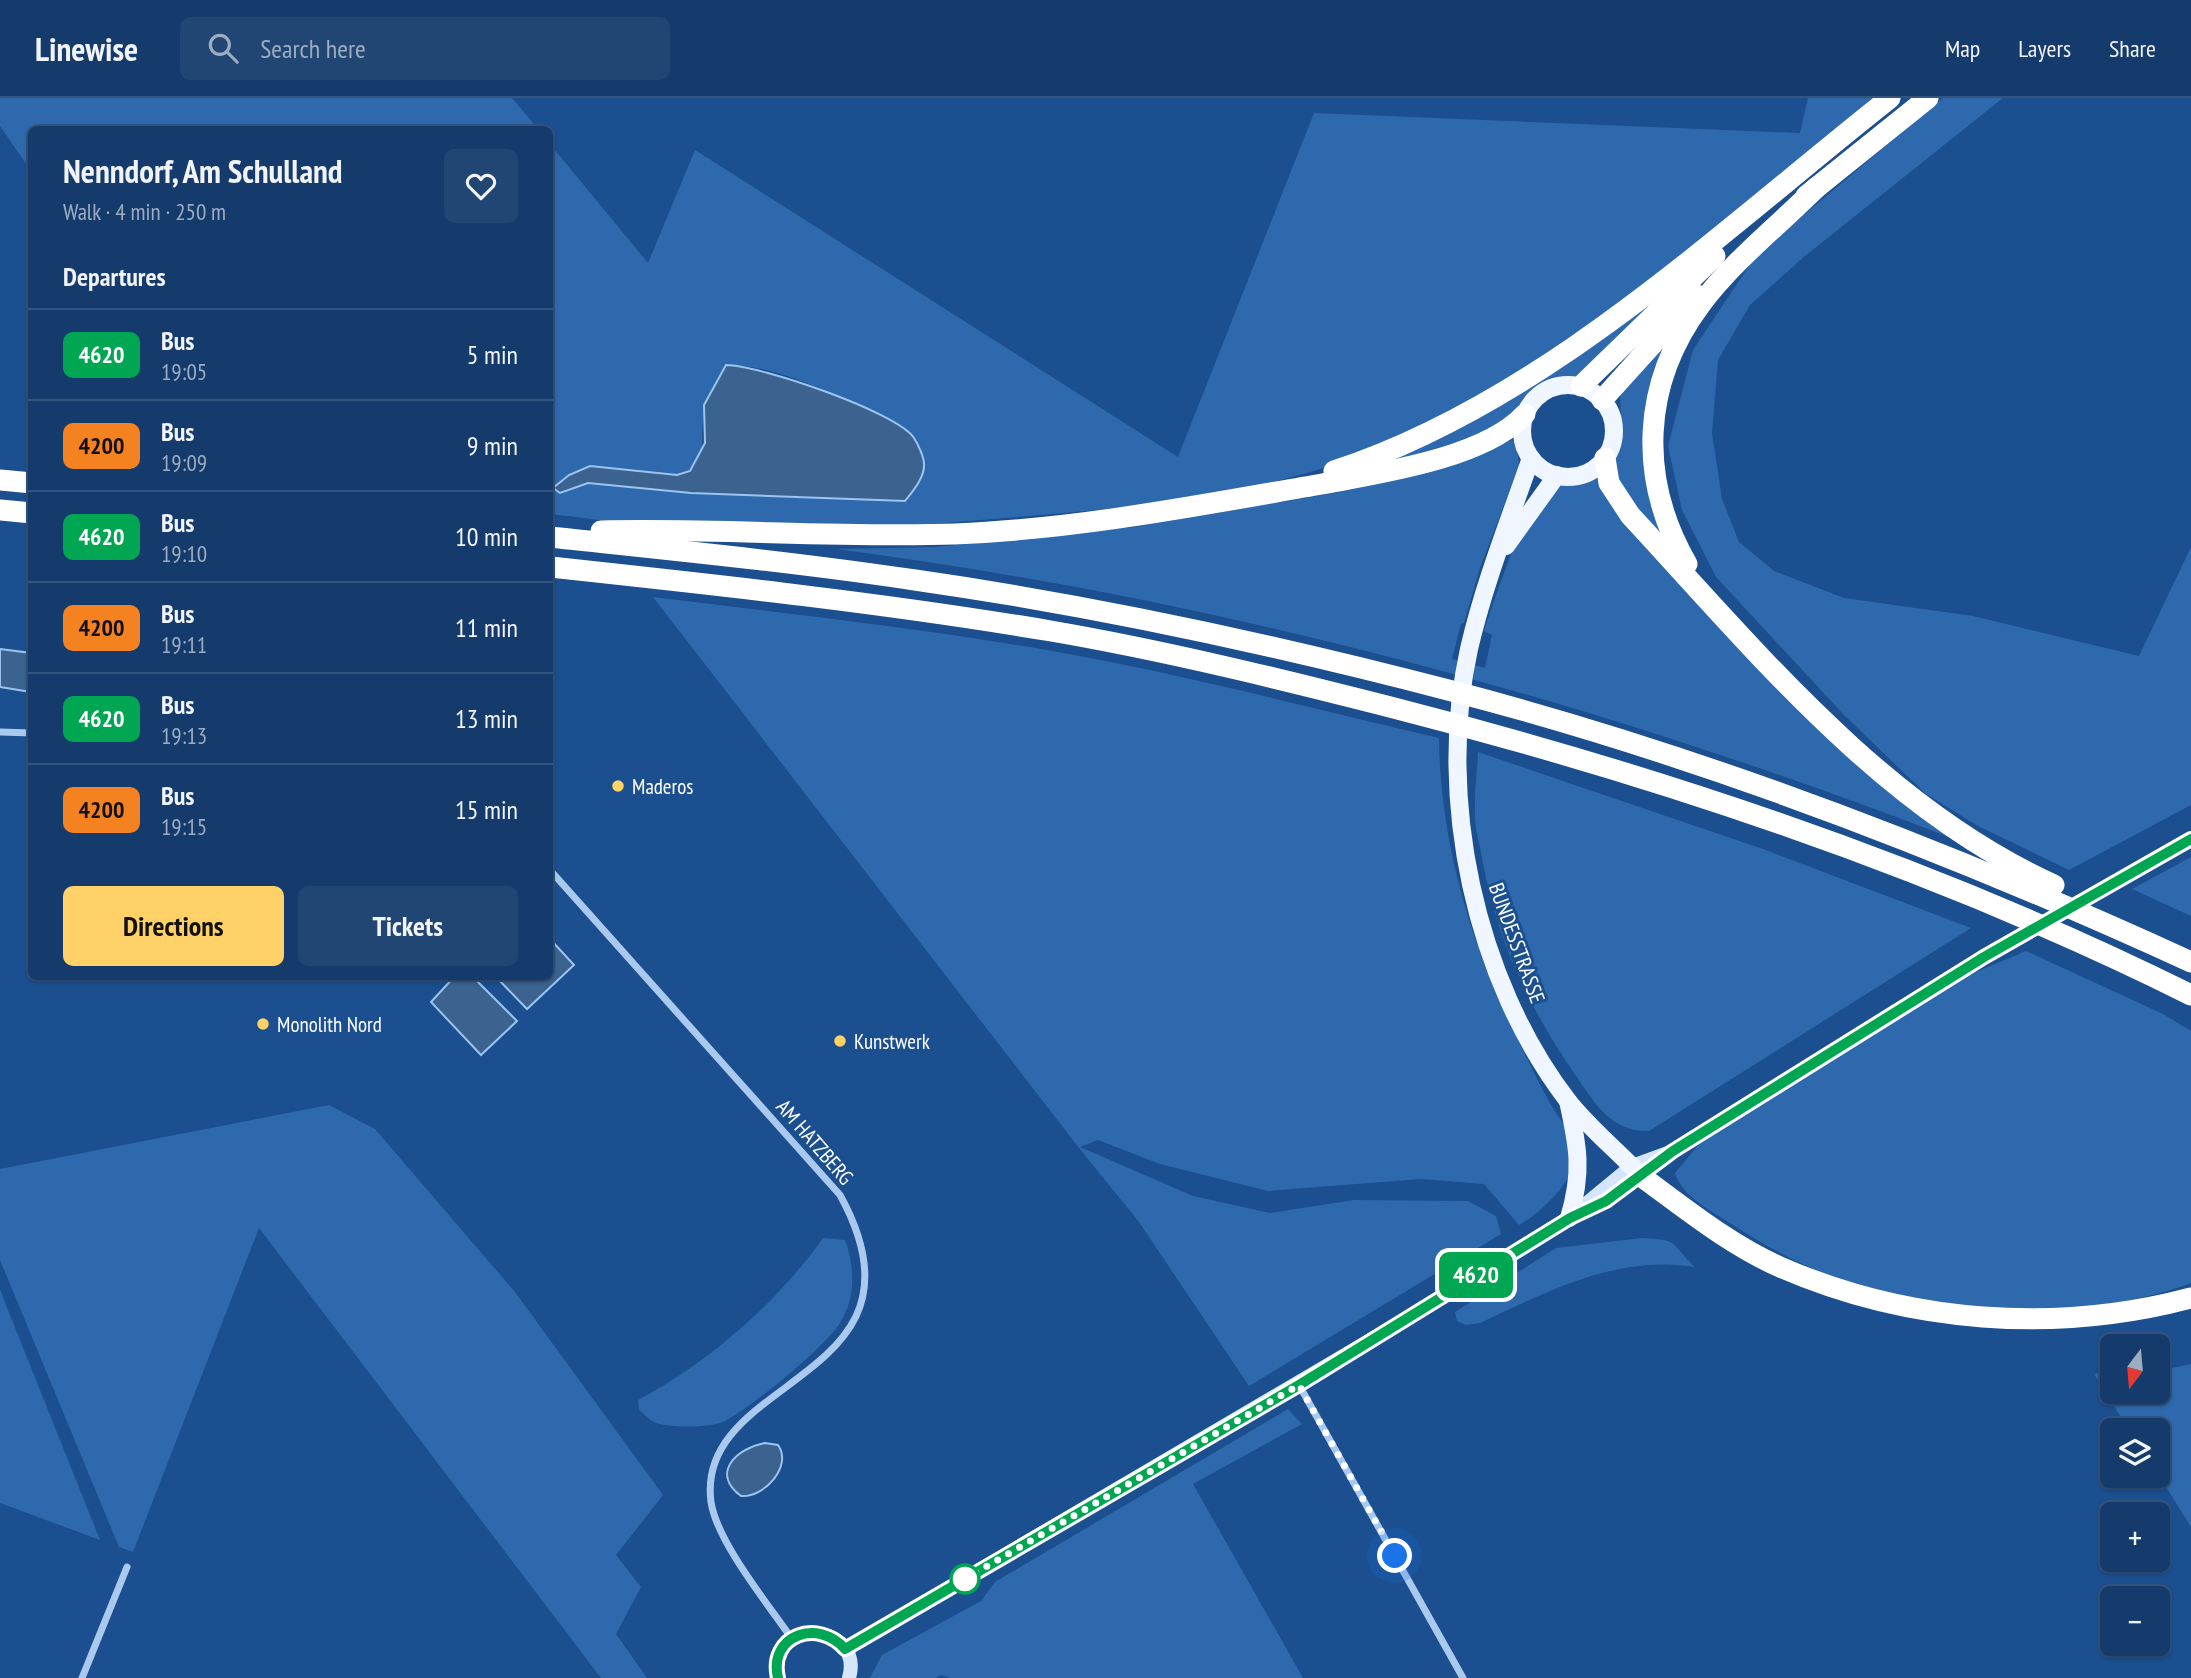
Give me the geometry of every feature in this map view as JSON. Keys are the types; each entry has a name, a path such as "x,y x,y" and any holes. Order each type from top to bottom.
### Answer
{"highway":[{"path":"1234,499 1378,456 1469,411 1543,366 1630,305 1786,185 1890,98"},
{"path":"1602,400 1686,305 1733,258 1928,98"},
{"path":"1581,386 1786,185"},
{"path":"1732,625 1688,566 1663,518 1652,449 1655,407 1669,361 1700,304 1817,187"},
{"path":"553,535 640,530 802,535 987,533 1113,520 1406,467 1477,445 1512,426 1525,414"},
{"path":"1605,458 1609,483 1618,500 1732,625 1802,698 1928,812 1994,855 2137,922 2191,960"},
{"path":"0,480 28,483"},
{"path":"0,510 28,513"},
{"path":"553,535 823,568 1053,603 1250,642 1455,691 1649,749 1825,809 2023,887 2191,960"},
{"path":"553,567 911,610 1052,632 1251,671 1513,738 1783,825 2023,918 2191,995"},
{"path":"2170,984 2191,1004"},
{"path":"1637,1171 1735,1243 1778,1266 1843,1290 1888,1302 1977,1317 2032,1319 2098,1316 2191,1298"}],"main road":[{"path":"1563,385 1581,386 1602,400 1610,412 1614,432 1605,458 1584,474 1558,475 1542,469 1531,458 1522,439 1525,414 1535,398 1545,391 1563,385"},
{"name":"BUNDESSTRASSE","path":"1531,458 1469,650 1460,709 1457,768 1467,866 1484,932 1516,1012 1568,1101 1637,1171"},
{"path":"1496,560 1558,475"},
{"path":"845,1649 1299,1385 1570,1218 1606,1201 1637,1171 1984,957 2191,839"},
{"path":"1568,1101 1580,1160 1570,1218"},
{"path":"778,1678 778,1659 792,1639 814,1632 837,1640 845,1649 850,1660 849,1678"}],"street":[{"path":"0,732 28,733"},
{"name":"AM HATZBERG","path":"553,873 840,1195 864,1253 864,1282 845,1337 828,1356 740,1424 726,1439 715,1460 710,1482 717,1524 792,1639"},
{"path":"1299,1385 1463,1678"},
{"path":"82,1678 127,1567"}],"shaded area":[{"path":"0,98 512,98 535,126 28,126 28,167 0,126"},
{"path":"1808,98 1878,98 1679,257 1519,372 1425,428 1315,471 1173,501 1077,512 862,528 694,530 553,514 553,148 648,263 695,150 1178,457 1314,113 1800,133","holes":["726,365 767,370 892,420 905,501 691,493 588,483 560,492 590,466 677,475 690,471 701,452 708,400"]},
{"path":"1943,98 2003,98 1805,256 1750,305 1718,360 1712,433 1722,499 1739,542 1774,571 1844,598 1973,616 2139,656 2191,547 2191,805 2069,870 1978,826 1926,794 1844,715 1716,577 1682,510 1668,446 1693,350 1757,254"},
{"path":"1687,270 1590,376 1554,379 1530,394 1513,416 1465,442 1381,466"},
{"path":"1680,320 1656,379 1663,533 1659,535 1619,489 1615,461 1622,442 1620,394"},
{"path":"726,365 796,381 856,403 902,427 914,438 923,458 924,469 918,484 905,501 691,493 588,483 560,493 553,488 569,475 590,466 677,475 690,471 705,443 704,405"},
{"path":"1511,440 1517,444 1519,466 1480,568 1452,659 1485,668 1492,635 1484,631 1503,575 1532,511 1555,487 1597,478 1604,493 1853,760 1903,803 1949,837 1814,787 1677,741 1540,698 1401,660 1121,596 979,570 836,549 936,547 1134,527 1346,491 1447,465"},
{"path":"653,597 896,627 1041,649 1191,679 1439,738 1445,814 1460,890 1484,964 1499,999 1542,1088 1575,1147 1576,1158 1566,1181 1538,1212 1519,1225 1484,1184 1421,1179 1268,1191 1160,1164 1098,1140 1080,1147 1193,1196 1270,1213 1354,1200 1468,1201 1496,1216 1501,1234 1249,1386 1139,1222 1079,1148"},
{"path":"0,649 28,653 28,692 0,687"},
{"path":"1478,752 1763,849 1971,928 1649,1131 1635,1130 1613,1121 1581,1084 1528,997 1505,944 1488,887 1476,827"},
{"path":"2191,857 2191,916 2132,889"},
{"path":"553,942 574,965 527,1009 499,980 553,980"},
{"path":"2026,951 2163,1014 2191,1031 2191,1283 2154,1295 2072,1308 1987,1309 1904,1298 1848,1283 1780,1253 1707,1209 1678,1181 1675,1173 1706,1136 1964,977"},
{"path":"451,980 476,980 517,1021 481,1055 431,1002"},
{"path":"329,1105 375,1129 515,1292 663,1495 616,1555 641,1587 616,1634 647,1678 601,1678 259,1228 133,1552 119,1547 0,1260 0,1169"},
{"path":"823,1238 845,1240 851,1261 852,1282 849,1303 840,1323 819,1347 787,1376 725,1421 710,1425 663,1425 652,1421 639,1410 638,1400 690,1368 740,1329 785,1285"},
{"path":"1642,1238 1674,1244 1695,1267 1667,1264 1611,1271 1557,1288 1480,1323 1466,1325 1457,1321 1455,1312 1556,1248"},
{"path":"0,1289 4,1300 100,1540 0,1503"},
{"path":"2191,1364 2191,1527 2167,1488 2170,1488 2170,1418 2122,1418 2113,1404 2170,1404 2170,1368"},
{"path":"2100,1373 2100,1384 2094,1374"},
{"path":"1288,1409 1302,1424 1193,1484 1303,1678 950,1678 941,1675 936,1678 870,1678 882,1655 981,1601 995,1582"},
{"path":"765,1443 778,1445 782,1453 779,1471 759,1492 741,1496 728,1479 731,1463 745,1450"}],"bus line":[{"name":"4620","path":"778,1678 778,1659 783,1648 797,1636 814,1632 826,1634 837,1640 845,1649 1299,1385 1570,1218 1606,1201 1642,1177 1673,1151 1924,994 2191,839"}],"place":[{"name":"Maderos","path":"618,786"},
{"name":"Monolith Nord","path":"263,1024"},
{"name":"Kunstwerk","path":"840,1041"}],"route":[{"path":"965,1579 1299,1385 1395,1556"}]}
